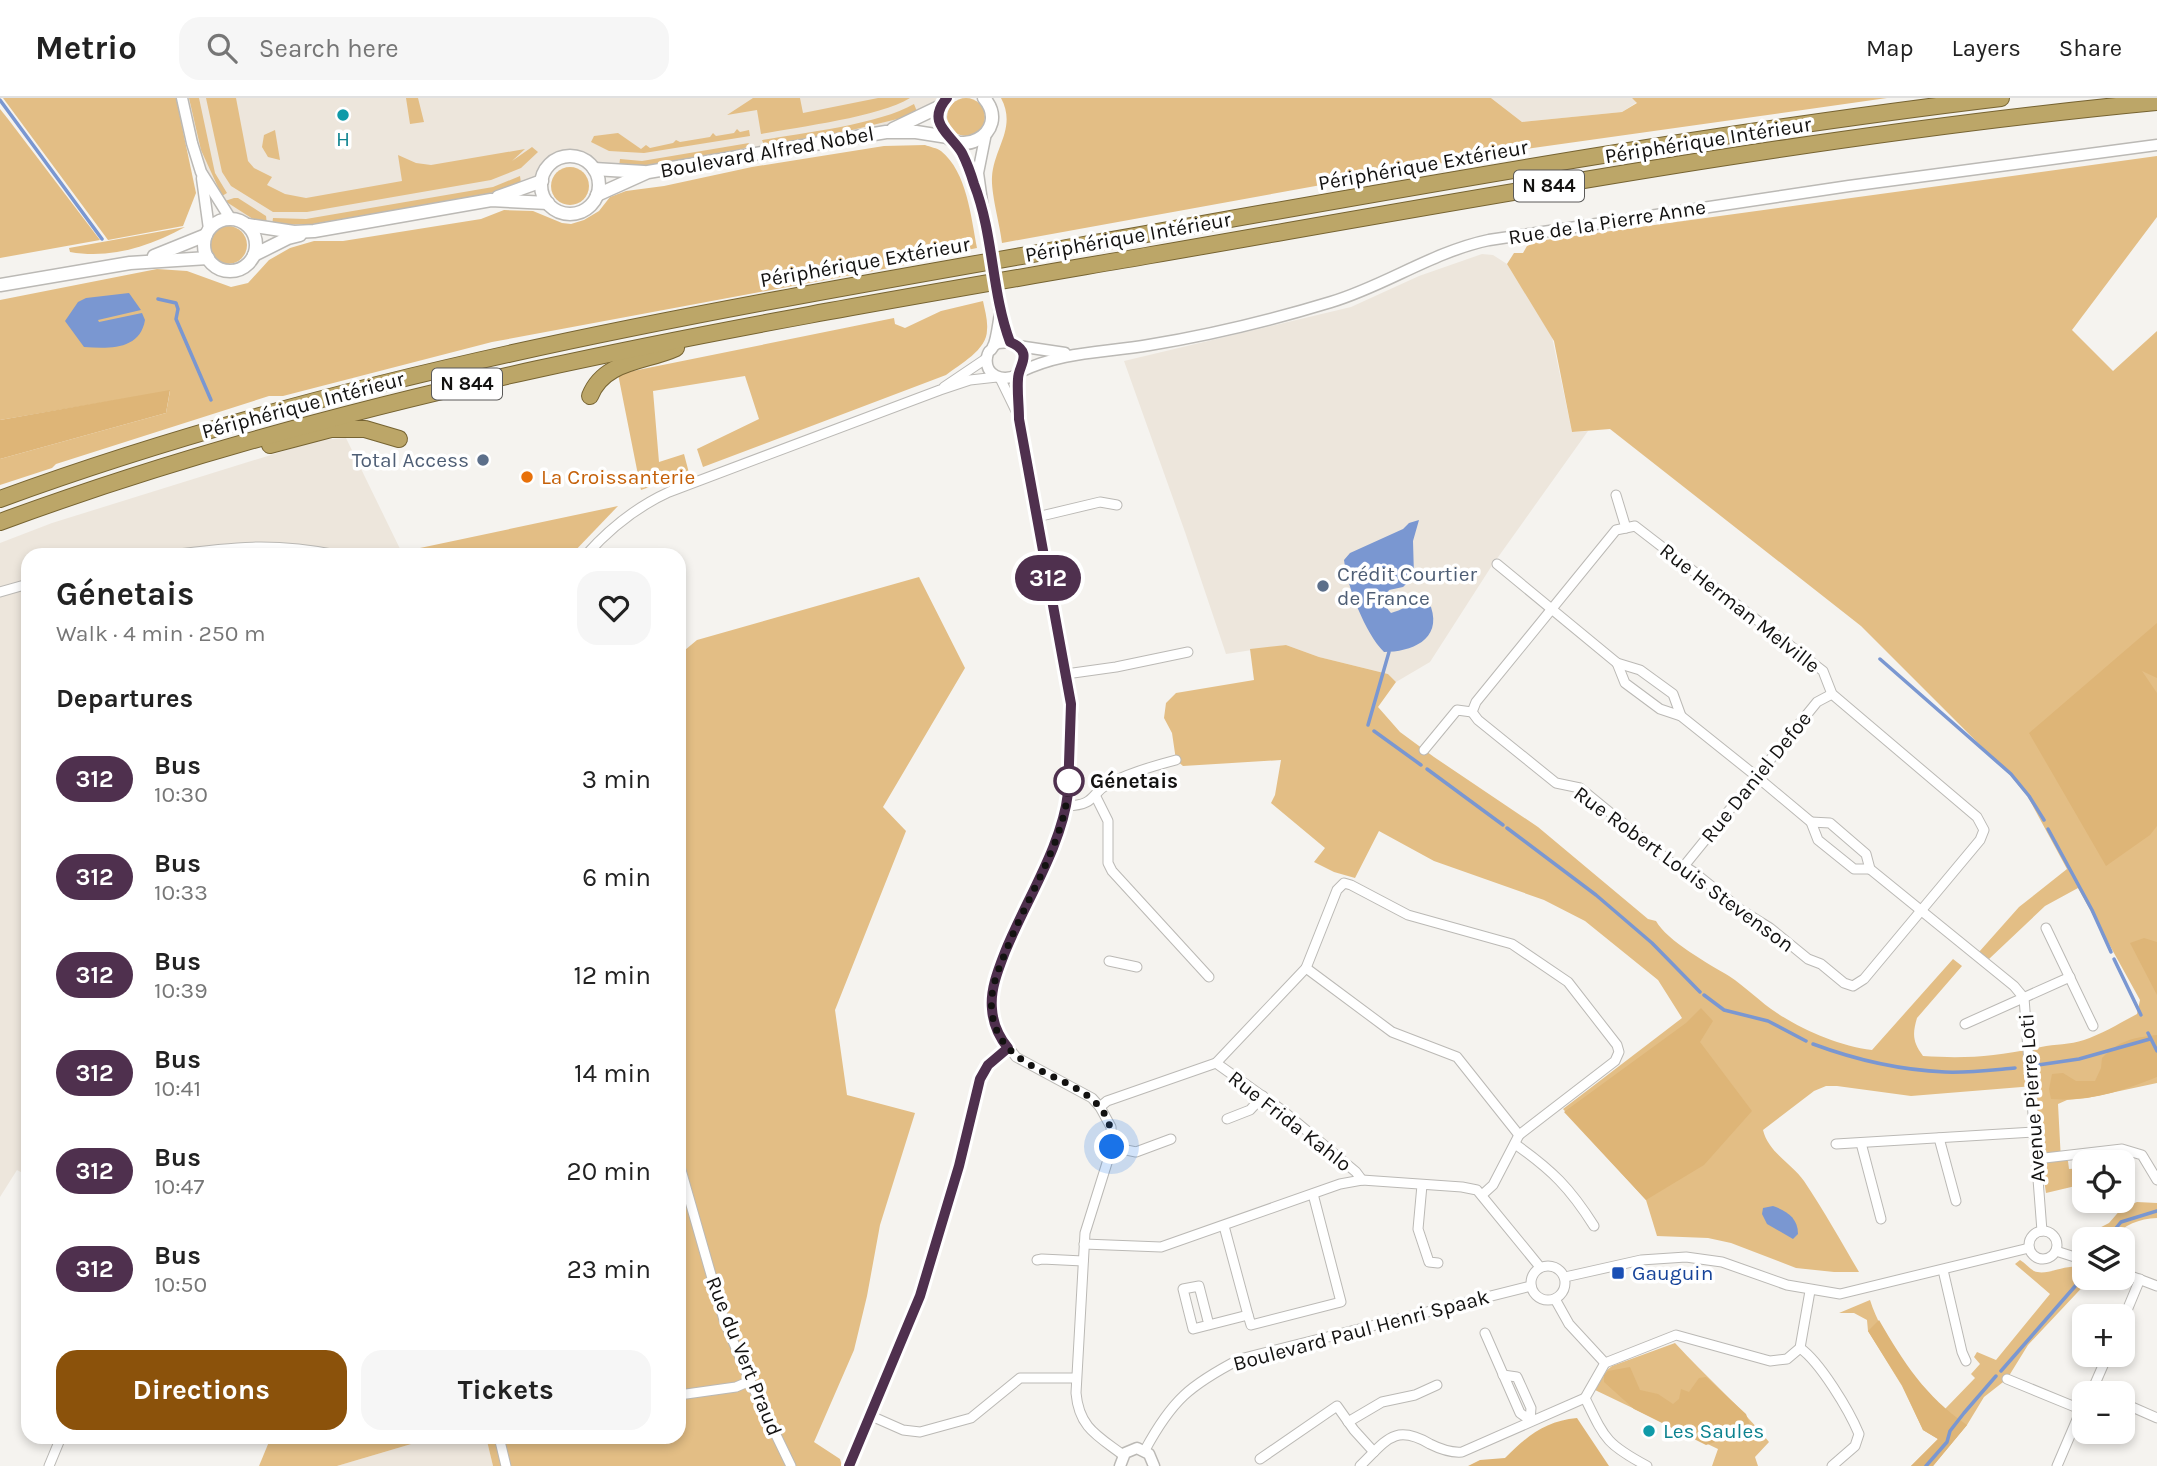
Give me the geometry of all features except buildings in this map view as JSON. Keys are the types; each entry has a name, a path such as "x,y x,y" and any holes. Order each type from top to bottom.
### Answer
{"highway":[{"name":"Périphérique Extérieur","path":"0,499 141,451 308,402 432,370 626,328 1548,165 1755,132 2001,98"},
{"name":"Périphérique Intérieur","path":"0,522 105,485 234,445 432,392 704,335 957,288 1636,172 1858,138 2157,102"},
{"path":"590,396 594,386 610,370 670,351 704,335"},
{"path":"234,445 253,450 331,429 365,429 399,439"}],"main road":[{"path":"984,98 989,104 992,118 986,134"},
{"path":"944,102 939,120 949,138"},
{"name":"Boulevard Alfred Nobel","path":"886,132 944,102"},
{"name":"Boulevard Alfred Nobel","path":"594,169 648,172 886,132 916,132 971,143 986,134"},
{"path":"565,157 581,159 594,169 598,181 597,195 589,206 577,213 563,213 548,203 542,192 542,181 548,167 565,157"},
{"name":"Boulevard Alfred Nobel","path":"597,195 648,172"},
{"path":"207,232 203,245 208,258 217,268 235,271 246,266 254,255 288,238 491,200 542,181"},
{"path":"491,200 548,203"},
{"path":"130,263 167,252 207,232 215,223 230,218 248,225 294,232 314,231"},
{"path":"248,225 256,241 254,255"},
{"path":"0,285 130,263 208,258"}],"street":[{"path":"183,98 201,172 207,232"},
{"path":"986,134 978,173 981,201 1000,314 1014,344 1024,356 1019,374 1019,419 1073,714 1067,806 1055,841 1014,931 994,986 991,1000 993,1021 1008,1048 1025,1063 1082,1090 1100,1107 1111,1127 1112,1147 1087,1226 1084,1244 1077,1402 1084,1422 1121,1461 1133,1449 1145,1450 1152,1457 1154,1466"},
{"path":"949,138 961,153 981,201"},
{"name":"Rue de la Pierre Anne","path":"1019,374 1042,361 1071,354 1149,345 1331,302 1452,249 1489,240 1876,182 2157,145"},
{"path":"201,172 230,218"},
{"path":"940,390 987,358 993,346 1000,314"},
{"path":"993,346 1004,342 1014,344"},
{"name":"Rue de la Pierre Anne","path":"1014,344 1071,354"},
{"path":"987,358 989,369 999,378 1019,419"},
{"path":"593,548 619,522 643,505 669,492 940,390 970,380 1006,379 1019,374"},
{"path":"1424,750 1457,709 1472,712 1476,702 1616,530 1626,528 1616,495"},
{"path":"1037,517 1100,502 1117,505"},
{"name":"Rue Herman Melville","path":"1626,528 1635,526 1823,671 1832,694 1977,817 1984,830 1980,840 1921,911"},
{"path":"227,548 252,545 303,548"},
{"name":"Avenue Pierre Loti","path":"1497,565 1616,663 1640,670 1673,694 1681,716"},
{"path":"0,592 21,586"},
{"path":"1066,674 1188,652"},
{"name":"Avenue Pierre Loti","path":"1616,663 1625,683 1660,709 1681,716 1756,776 1811,822 1818,839 1845,862 1854,869 1870,869"},
{"name":"Rue Daniel Defoe","path":"1684,866 1817,702 1832,694"},
{"name":"Rue Robert Louis Stevenson","path":"1472,712 1478,720 1556,783 1580,788 1674,865 1684,866 1844,983 1853,986 1864,979 1921,911"},
{"path":"1067,806 1087,802 1096,797 1101,788 1143,769 1176,760"},
{"path":"1096,797 1108,821 1108,863 1133,896 1209,977"},
{"name":"Avenue Pierre Loti","path":"1811,822 1830,823 1866,854 1870,869 2014,986 2024,998 2042,1231"},
{"path":"1100,1107 1107,1101 1216,1063 1306,968 1337,890 1344,883 1408,915 1512,944 1568,982 1617,1045 1619,1052 1615,1061 1519,1135 1493,1185 1482,1195"},
{"path":"2046,928 2093,1026"},
{"path":"1109,961 1137,967"},
{"path":"1306,968 1392,1032 1457,1057 1519,1135"},
{"path":"1965,1024 2070,977"},
{"path":"849,1466 920,1296 959,1166 980,1079 988,1065 1008,1048"},
{"name":"Rue Frida Kahlo","path":"1216,1063 1263,1096 1336,1154 1362,1180"},
{"path":"1227,1119 1250,1110 1263,1096"},
{"path":"1836,1144 2034,1132"},
{"path":"1939,1138 1956,1201"},
{"path":"1112,1147 1136,1152 1171,1139"},
{"path":"1861,1143 1881,1219"},
{"path":"1515,1144 1574,1194 1594,1226"},
{"path":"2036,1159 2122,1149 2142,1155 2157,1180"},
{"path":"1084,1244 1161,1247 1350,1181 1362,1180 1473,1188 1482,1195 1540,1267"},
{"path":"1422,1185 1418,1229 1429,1262 1438,1263"},
{"name":"Rue du Vert Praud","path":"686,1189 712,1284 750,1381 791,1466"},
{"path":"1224,1226 1251,1325 1341,1302 1313,1194"},
{"path":"2042,1231 2055,1237 2057,1243 2052,1256 2043,1259 2034,1256 2029,1248 2032,1236 2042,1231"},
{"path":"1565,1278 1641,1260 1686,1257 1723,1262 1810,1291 1850,1293 2029,1248"},
{"path":"2056,1251 2072,1256"},
{"path":"1037,1261 1083,1261"},
{"path":"1555,1266 1565,1278 1564,1289 1555,1299 1541,1299 1534,1294 1531,1286 1532,1276 1540,1267 1555,1266"},
{"path":"1943,1270 1966,1361"},
{"path":"2135,1277 2157,1286"},
{"path":"2130,1304 2140,1279"},
{"path":"1209,1325 1199,1286 1183,1289 1193,1329 1209,1325 1248,1315"},
{"name":"Boulevard Paul Henri Spaak","path":"1145,1450 1181,1396 1205,1377 1240,1359 1531,1286"},
{"path":"1360,1466 1391,1438 1406,1433 1446,1451 1462,1452 1585,1398 1605,1363 1676,1335 1770,1361 1787,1359 1800,1348 1810,1291"},
{"path":"1555,1299 1569,1324 1605,1363"},
{"path":"1485,1333 1503,1375 1517,1377 1531,1408 1530,1420"},
{"path":"1800,1348 1810,1355 1858,1434 1855,1446 1832,1466"},
{"path":"869,1415 903,1430 920,1432 971,1418 1020,1378 1076,1378"},
{"path":"2007,1379 2072,1402"},
{"path":"686,1394 736,1387 750,1381"},
{"path":"1348,1422 1382,1402 1415,1395 1437,1385"},
{"path":"1585,1398 1608,1442 1647,1466"},
{"path":"1260,1459 1337,1406 1374,1452"},
{"path":"2135,1409 2157,1418"},
{"path":"2057,1466 2072,1430"},
{"path":"49,1466 58,1444"},
{"path":"501,1444 506,1466"}],"shaded area":[{"path":"3,98 176,98 196,193 183,226 108,240"},
{"path":"167,98 947,98 886,132 648,172 594,169 577,157 561,158 545,171 542,181 491,200 294,232 248,225 230,218 201,172"},
{"path":"189,98 199,98 215,173 227,193 222,196 201,150"},
{"path":"206,98 236,98 248,161 254,168 272,177 267,185 285,194 306,198 402,181 398,155 416,163 431,165 525,149 512,161 532,147 538,152 521,168 491,180 307,212 273,212 231,186 222,172"},
{"path":"406,98 418,98 424,122 410,124"},
{"path":"753,98 800,98 803,113 878,98 910,98 859,116 761,134 757,110 727,115"},
{"path":"966,98 979,104 985,117 979,130 966,136 953,130 947,117 953,104"},
{"path":"1001,98 1491,98 1522,122 1622,112 1637,103 1632,98 1887,98 1498,153 1002,243 992,177 1006,128 1007,119"},
{"path":"1491,98 1632,98 1637,102 1622,112 1522,122"},
{"path":"914,104 918,114 848,131 768,145 764,145 762,140 862,122"},
{"path":"0,109 8,119 100,240 0,258"},
{"path":"737,129 740,132 749,130 750,136 644,153 609,151 591,142 594,136 618,133 641,149 646,145 650,148 676,140 680,142 710,137 713,133 716,136 734,133"},
{"path":"275,130 280,160 268,157 262,147 264,135"},
{"path":"749,143 740,150 653,165 619,167 620,159 642,161"},
{"path":"925,145 941,151 957,171 967,196 977,248 922,255 921,262 492,342 283,396 269,396 56,464 52,468 0,485 0,459 166,413 170,391 0,420 0,300 157,269 187,271 231,287 248,283 269,260 290,248 314,241 343,241 481,219 504,210 533,211 571,224 599,211 610,197 626,191 884,146"},
{"path":"2157,156 2157,217 2072,330 2113,371 2157,331 2157,1083 2058,1104 2061,1161 2068,1161 2069,1169 2072,1169 2072,1187 2046,1193 2042,1167 2047,1162 2046,1150 2040,1145 2034,1086 1911,1096 1826,1086 1814,1091 1763,1130 1770,1145 1804,1181 1859,1272 1796,1268 1731,1243 1708,1238 1657,1236 1646,1200 1563,1109 1682,1018 1658,980 1585,921 1544,900 1434,861 1379,831 1355,878 1314,862 1325,848 1271,803 1281,760 1183,766 1176,760 1172,733 1164,718 1166,703 1176,693 1254,680 1250,649 1286,645 1319,657 1388,674 1396,682 1378,707 1400,732 1538,827 1648,919 1656,921 1661,929 1689,952 1735,980 1771,1009 1810,1032 1872,1050 1953,959 1962,966 1917,1018 1914,1038 1923,1056 1983,1056 2073,1043 2097,1035 2137,1014 2140,1000 2078,888 2045,906 1989,959 1979,952 2019,907 2067,869 2028,797 2010,775 1861,626 1610,429 1572,432 1554,341 1507,264 1514,253 1523,253 1527,246 1538,241"},
{"path":"570,167 583,173 589,186 583,199 570,205 557,199 551,186 557,173"},
{"path":"520,176 521,183 485,195 313,224 272,225 273,218 306,219 493,187"},
{"path":"234,198 266,216 267,225 225,201"},
{"path":"228,226 241,232 247,245 241,258 228,264 215,258 209,245 215,232"},
{"path":"185,227 129,250 85,254 70,252 69,248"},
{"path":"1482,254 1493,255 1507,264 1552,337 1572,432 1588,431 1491,567 1430,662 1396,682 1388,674 1319,657 1286,645 1226,654 1124,361 1351,307 1419,276"},
{"path":"983,301 987,327 983,344 972,356 946,375 703,467 697,449 759,419 745,376 653,391 659,462 684,454 689,473 641,490 618,374 894,318 895,324 905,328 941,311"},
{"path":"170,390 166,413 0,459 0,420"},
{"path":"346,438 400,548 21,548 21,1172 17,1170 0,1197 0,543 52,523 319,440"},
{"path":"618,506 578,548 420,548"},
{"path":"919,577 965,668 883,807 906,831 835,1010 847,1095 915,1113 880,1225 854,1350 814,1442 840,1459 842,1466 493,1466 488,1444 686,1444 686,649 697,640"},
{"path":"2157,623 2157,678 2142,671 2157,693 2157,826 2150,835 2106,866 2029,733"},
{"path":"2144,938 2157,942 2157,995 2130,943"},
{"path":"1701,1008 1713,1021 1700,1042 1752,1111 1704,1165 1646,1200 1564,1112 1686,1023"},
{"path":"2157,1035 2157,1077 2105,1094 2078,1099 2051,1099 2049,1089 2052,1074 2063,1073 2076,1081 2095,1081 2102,1058 2115,1047 2133,1039"},
{"path":"2135,1203 2157,1203 2157,1218 2132,1223 2126,1227 2101,1227 2118,1213 2135,1213"},
{"path":"2020,1260 2039,1272 2072,1267 2072,1290 2080,1290 2028,1345 2007,1379 1984,1397 1967,1425 1933,1466 1911,1466 1938,1439 1923,1430 1902,1386 1868,1331 1867,1320 1854,1313 1839,1313 1870,1300 1875,1315 1901,1359 1945,1409 1975,1378 1971,1374 1980,1364 1974,1357 1977,1352 1996,1360 2050,1294 2015,1264"},
{"path":"1879,1320 1897,1350 1927,1390 1967,1425 1933,1466 1911,1466 1938,1439 1923,1430 1902,1385 1868,1331"},
{"path":"1675,1343 1769,1442 1755,1457 1758,1466 1712,1466 1718,1449 1595,1390 1612,1366"},
{"path":"1630,1367 1640,1390 1658,1394 1673,1404 1679,1399 1681,1389 1689,1392 1699,1378 1706,1377 1746,1414 1752,1430 1706,1445 1634,1409 1604,1382 1604,1375 1608,1371"},
{"path":"1577,1418 1609,1466 1468,1466 1480,1460 1505,1458 1546,1426"},
{"path":"268,1444 411,1444 337,1466 259,1466"},
{"path":"411,1444 488,1444 493,1466 337,1466"}],"water":[{"path":"129,293 141,310 98,320 99,322 142,313 145,320 137,337 113,347 84,347 65,321 78,302 86,298"},
{"path":"1419,520 1413,541 1414,576 1403,587 1389,590 1385,602 1391,613 1416,603 1426,604 1431,607 1432,628 1422,642 1414,646 1384,652 1370,633 1358,609 1344,560 1350,553"},
{"path":"1773,1206 1794,1219 1798,1234 1793,1239 1767,1224 1762,1214 1763,1208"}],"waterway":[{"path":"0,100 102,239"},
{"path":"158,299 176,303 176,319 211,400"},
{"path":"1368,725 1389,652"},
{"path":"1880,659 2011,774 2044,820"},
{"path":"1374,731 1421,765"},
{"path":"1427,769 1503,825"},
{"path":"1507,828 1596,895 1652,943 1700,992"},
{"path":"2048,829 2092,910 2111,952"},
{"path":"2114,959 2141,1015"},
{"path":"1704,995 1724,1010 1768,1021 1806,1041"},
{"path":"2148,1033 2157,1051"},
{"path":"2038,1065 2079,1059 2150,1039"},
{"path":"1813,1044 1845,1055 1911,1069 1954,1072 2015,1068"},
{"path":"2117,1227 2121,1222 2157,1211"},
{"path":"2001,1371 2072,1290"},
{"path":"1926,1466 1947,1442 1950,1431 1996,1376"}],"bus line":[{"name":"312","path":"849,1466 920,1296 959,1166 980,1079 993,1059 1008,1048 993,1021 991,1000 994,986 1000,964 1060,828 1068,793 1073,714 1019,419 1017,375 1023,367 1024,356 1018,346 1010,342 1000,314 981,201 961,153 940,126 940,110 947,98"}],"place":[{"name":"H","path":"343,115"},
{"name":"Total Access","path":"483,460"},
{"name":"La Croissanterie","path":"527,477"},
{"name":"Crédit Courtier de France","path":"1323,586"},
{"name":"Génetais","path":"1069,781"},
{"name":"Gauguin","path":"1618,1273"},
{"name":"Les Saules","path":"1649,1431"}],"route":[{"path":"1069,781 1067,806 1060,828 997,975 991,1000 993,1021 1002,1040 1016,1057 1082,1090 1092,1098 1111,1127 1112,1147"}]}
